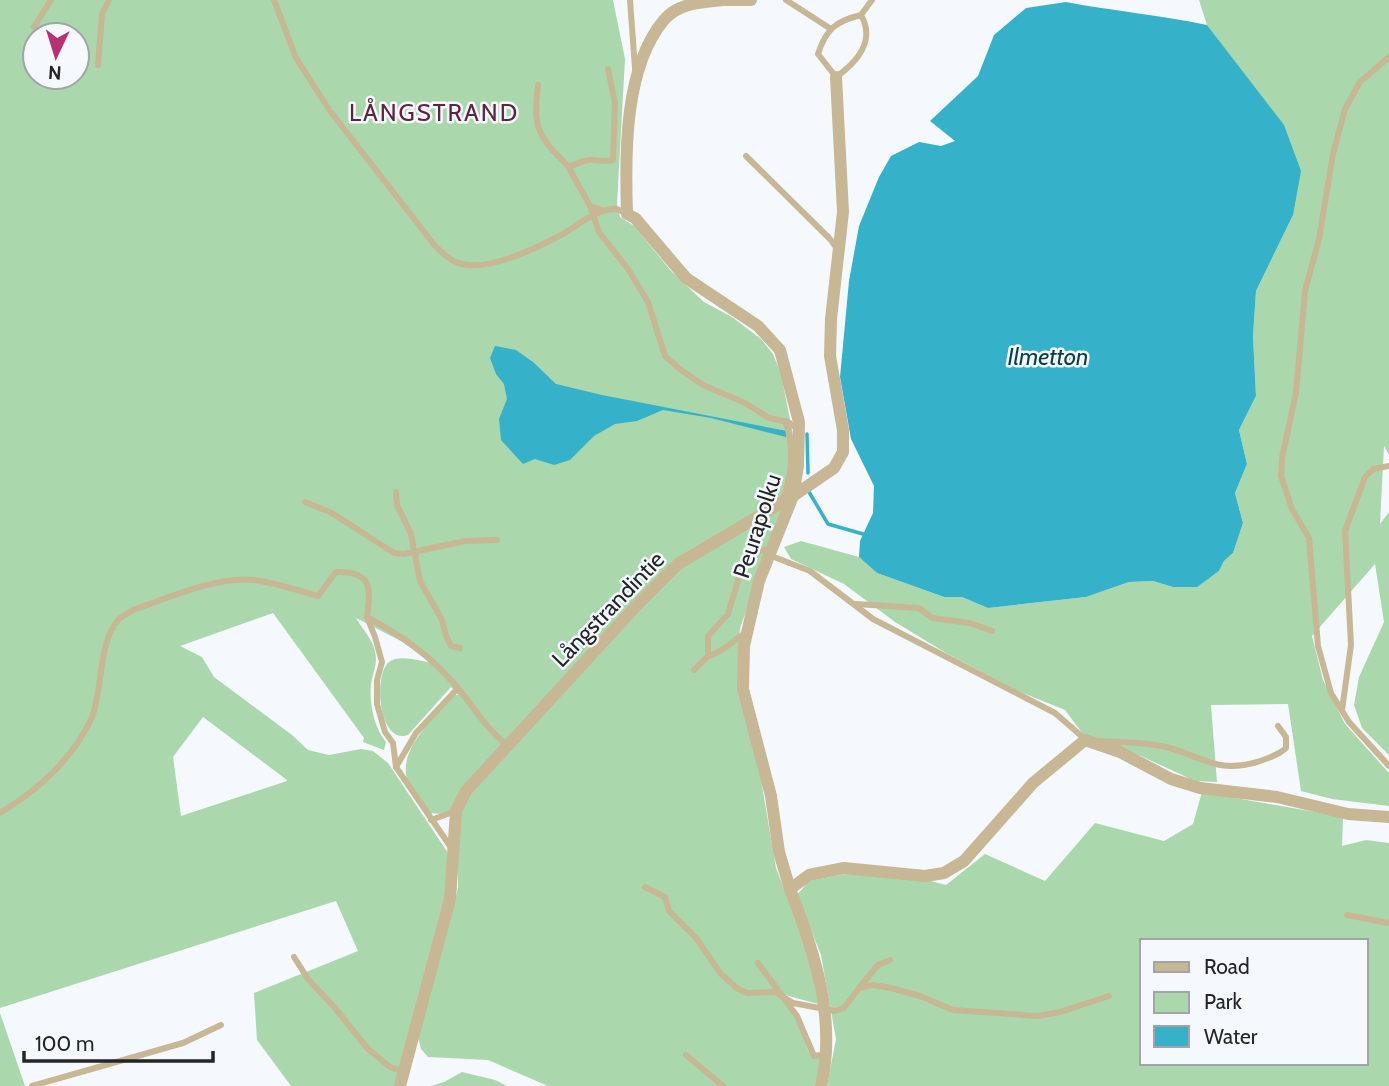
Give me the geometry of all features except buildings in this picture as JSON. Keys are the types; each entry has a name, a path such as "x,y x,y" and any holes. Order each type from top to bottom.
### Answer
{"street":[{"path":"626,214 626,173 635,81 645,51 664,19 689,3 751,0"},
{"name":"Långstrandintie","path":"400,1086 450,899 456,811 466,791 678,564 793,496 834,468 843,452 843,430 830,356 843,193 836,77"},
{"name":"Peurapolku","path":"626,214 635,218 686,278 758,326 780,350 799,429 798,466 793,496 759,581 744,646 743,689 771,796 779,852 813,949 828,1037 822,1086"},
{"path":"790,889 809,875 844,868 925,876 944,873 964,861 1033,783 1086,740 1120,752 1171,779 1200,788 1277,797 1348,814 1389,817"}],"lane":[{"path":"38,21 51,0"},
{"path":"97,65 103,14 109,0"},
{"path":"274,0 296,58 330,111 436,247 454,261 470,266 495,262 527,252 593,215 617,209 626,214"},
{"path":"630,0 635,81"},
{"path":"786,0 831,29"},
{"path":"861,15 866,38 862,53 850,67 836,77 818,54 823,40 831,29 844,19 861,15 872,0"},
{"path":"1389,57 1360,82 1345,109 1339,131 1319,239 1305,291 1296,393 1282,458 1281,476 1292,509 1309,538 1318,646 1331,693 1364,741 1389,766"},
{"path":"568,166 586,161 613,160 614,103 608,69"},
{"path":"538,85 536,122 539,134 568,166 590,206 599,232 628,269 648,302 664,356 703,385 745,403 769,418 785,421 799,429"},
{"path":"746,156 830,239 839,252"},
{"path":"590,206 608,211"},
{"path":"781,503 790,464 791,442 785,421"},
{"path":"1342,709 1351,645 1345,531 1365,477 1373,469 1389,466"},
{"path":"396,492 397,505 411,534 420,582 442,620 452,646 460,648"},
{"path":"306,502 332,513 394,553 414,552 465,541 497,540"},
{"path":"708,656 708,636 728,614 743,564 760,551 771,552 810,571 873,619 1055,713 1086,740 1147,743 1229,767 1247,765 1279,755 1286,748 1286,737 1278,726"},
{"path":"0,813 38,787 80,738 92,716 101,688 111,632 119,619 132,610 231,580 273,583 318,596 336,572 353,571 364,579 370,590 367,617 376,637 382,662 377,680 377,704 385,732 393,743 396,767 453,849"},
{"path":"856,604 919,608 932,618 970,623 992,631"},
{"path":"367,617 414,645 431,659 458,688 492,733 507,745"},
{"path":"694,670 708,656 713,656 747,632"},
{"path":"396,767 411,742 458,688"},
{"path":"393,743 411,742"},
{"path":"431,820 456,811"},
{"path":"645,887 665,897 670,911 696,938 721,974 747,993 775,992 793,1003 835,1011 844,1008 878,965 890,960"},
{"path":"1347,915 1389,923"},
{"path":"294,957 308,979 335,1007 368,1049 390,1067 404,1072"},
{"path":"758,963 797,1016 814,1056 827,1054"},
{"path":"859,988 873,985 891,988 920,996 953,1010 1004,1015 1038,1016 1060,1012 1109,996"},
{"path":"32,1086 183,1043 221,1025"},
{"path":"686,1055 723,1086"}],"green space":[{"path":"0,0 613,0 625,59 617,204 620,217 634,226 672,272 704,302 732,317 761,339 773,354 781,374 795,445 791,489 740,628 738,688 761,780 776,868 809,954 818,1004 785,995 808,1050 814,1058 825,1057 819,1086 548,1086 488,1060 428,1057 421,1049 418,1037 458,888 458,856 449,811 442,814 429,813 409,786 407,760 418,736 455,695 458,695 451,687 408,735 398,735 390,730 381,707 381,680 384,669 389,662 398,658 432,663 403,642 356,618 374,646 376,664 371,684 371,699 375,722 386,742 384,750 363,742 364,738 273,613 180,646 202,657 214,677 308,750 329,755 361,749 373,751 388,763 448,853 446,895 397,1086 291,1086 257,1040 254,993 358,951 336,901 0,1008","holes":["203,717 287,780 181,816 173,757"]},
{"path":"1199,0 1389,0 1389,455 1384,446 1380,524 1389,512 1389,755 1362,728 1354,705 1359,677 1384,622 1375,564 1312,636 1323,680 1345,724 1389,773 1389,806 1332,799 1301,791 1288,704 1211,705 1217,782 1195,781 1141,756 1083,734 1065,710 1018,691 946,653 895,622 844,584 791,559 784,547 801,541 859,557 877,573 944,597 962,597 988,608 1086,597 1129,582 1153,581 1173,587 1212,576 1233,553 1243,523 1235,493 1247,464 1239,430 1256,396 1253,336 1256,291 1293,215 1240,70 1207,25"},
{"path":"1202,792 1343,817 1342,846 1366,840 1389,843 1389,1086 827,1086 836,1039 821,955 797,895 809,881 851,873 919,878 946,885 985,854 1045,881 1095,823 1164,841 1193,824"},
{"path":"0,1013 25,1086 0,1086"},
{"path":"462,1072 495,1080 507,1086 431,1086"}],"water":[{"name":"Ilmetton","path":"1066,2 1207,25 1284,125 1301,171 1293,215 1256,291 1253,336 1256,396 1239,430 1247,464 1235,493 1243,523 1233,553 1224,561 1219,571 1197,587 1173,587 1153,581 1129,582 1086,597 988,608 962,597 944,597 877,573 859,557 860,541 873,513 874,486 851,439 840,377 849,281 859,226 879,177 891,156 919,142 941,146 955,141 930,121 978,76 994,35 1026,8"},
{"path":"495,346 516,350 556,384 787,431 786,437 711,418 663,410 637,421 615,424 594,436 570,460 554,465 535,459 523,464 501,440 499,419 507,399 504,384 496,374 490,358"}],"waterway":[{"path":"807,434 808,473"},
{"path":"809,492 828,524 863,534"}],"district":[{"name":"LÅNGSTRAND","path":"434,112"}]}
